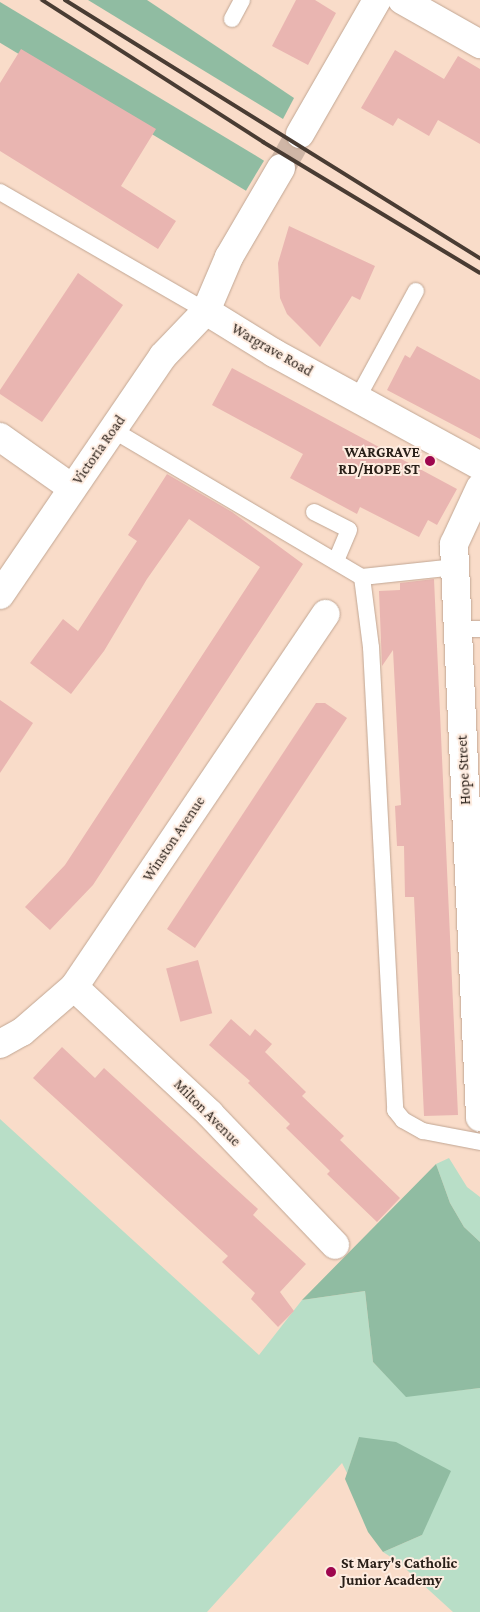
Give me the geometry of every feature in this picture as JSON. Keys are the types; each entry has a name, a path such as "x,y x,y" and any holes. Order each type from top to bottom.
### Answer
{"street":[{"path":"300,134 377,0"},
{"path":"402,0 480,44"},
{"path":"206,311 229,257 281,168"},
{"name":"Wargrave Road","path":"206,311 356,399 480,466"},
{"name":"Victoria Road","path":"0,595 173,342 206,311"},
{"path":"0,437 72,488"},
{"name":"Hope Street","path":"480,488 454,544 455,567 469,629 480,1117"},
{"name":"Winston Avenue","path":"0,1044 22,1032 74,987 326,614"},
{"name":"Milton Avenue","path":"74,987 210,1114 335,1245"}],"lane":[{"path":"232,19 242,0"},
{"path":"0,192 206,311"},
{"path":"356,399 416,290"},
{"path":"113,430 362,577 455,567"},
{"path":"314,512 349,530 336,561"},
{"path":"362,577 371,647 395,1110 403,1120 423,1131 480,1142"}],"green space":[{"path":"88,0 147,0 294,98 283,119"},
{"path":"0,2 264,161 246,191 0,43"},
{"path":"0,1119 259,1355 302,1300 365,1291 373,1362 406,1396 480,1388 480,1612 453,1612 397,1561 383,1552 422,1535 359,1438 347,1473 342,1463 207,1612 0,1612"},
{"path":"449,1158 467,1187 480,1197 480,1242 464,1227 450,1203 436,1164"},
{"path":"436,1164 450,1203 464,1227 480,1242 480,1388 406,1397 373,1362 365,1291 302,1300"},
{"path":"359,1437 396,1442 451,1471 422,1535 383,1552 368,1532 345,1479"}],"building":[{"path":"296,0 315,0 336,13 308,65 272,46"},
{"path":"21,49 156,129 121,186 176,221 158,249 0,151 0,83"},
{"path":"395,50 444,79 458,56 480,69 480,144 438,120 429,136 398,118 393,126 361,108"},
{"path":"289,226 375,266 360,300 352,296 320,347 287,314 280,298 278,263"},
{"path":"78,273 123,305 42,422 0,394 0,390"},
{"path":"417,346 480,380 480,439 387,390 405,355 410,358"},
{"path":"232,368 457,489 437,525 428,520 419,537 360,507 357,514 290,478 303,454 212,405"},
{"path":"167,474 232,512 303,564 93,885 50,930 25,907 65,865 260,567 189,519 147,579 104,651 71,694 30,663 63,619 78,631 137,541 128,535"},
{"path":"434,579 458,1115 424,1116 414,897 405,897 404,846 397,846 395,806 401,805 393,650 382,666 379,591 400,590 400,583"},
{"path":"0,700 33,723 0,773"},
{"path":"316,703 325,703 347,718 195,948 167,929"},
{"path":"198,960 212,1013 180,1022 166,969"},
{"path":"231,1019 250,1036 255,1029 272,1044 265,1052 306,1092 302,1096 344,1136 340,1140 400,1198 377,1222 327,1174 330,1171 286,1128 290,1124 248,1083 250,1081 209,1045"},
{"path":"62,1047 95,1078 104,1068 258,1209 253,1215 306,1264 280,1292 294,1311 278,1327 251,1299 255,1293 222,1262 228,1256 33,1078"}],"tunnel":[{"path":"281,168 300,134"}],"railway":[{"path":"42,0 263,142 480,273"},
{"path":"65,0 480,258"}],"place":[{"name":"WARGRAVE RD/HOPE ST","path":"430,461"},
{"name":"St Mary's Catholic Junior Academy","path":"331,1572"}]}
